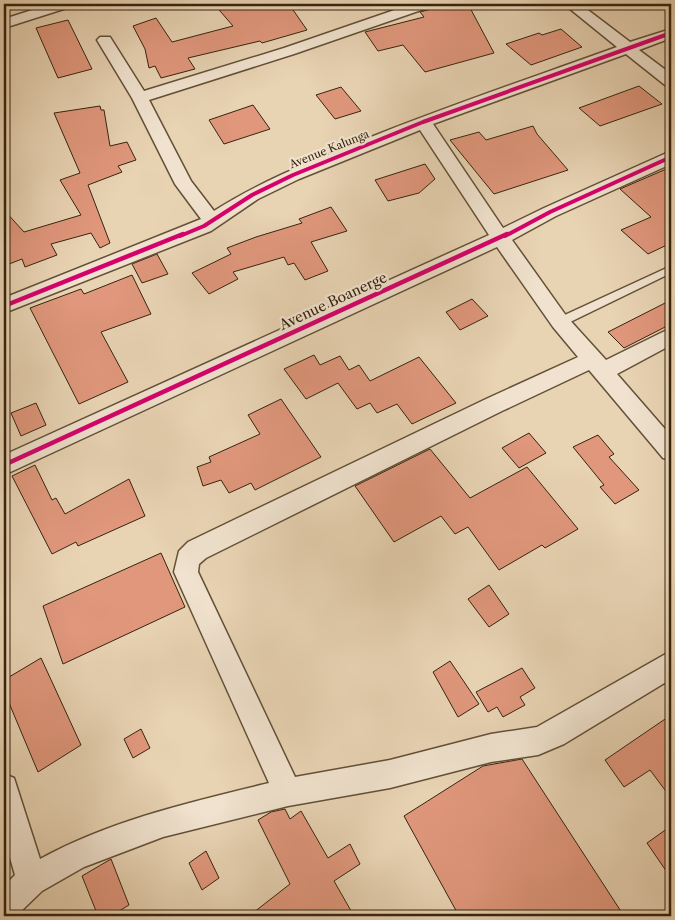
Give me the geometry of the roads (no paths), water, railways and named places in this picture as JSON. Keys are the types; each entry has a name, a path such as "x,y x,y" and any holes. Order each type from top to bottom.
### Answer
{"street":[{"path":"4,24 66,4"},
{"path":"140,98 290,51 425,4"},
{"path":"571,4 671,82"},
{"name":"Avenue Kalunga","path":"4,306 193,231 272,184 423,122 671,33"},
{"path":"105,40 140,98 184,184 212,221"},
{"path":"423,122 500,238 560,322 671,451"},
{"name":"Avenue Boanerge","path":"4,464 500,238 550,212 671,156"},
{"path":"288,792 186,572 188,559 197,550 494,405 671,336"},
{"path":"4,907 30,880 76,855 163,823 288,792 390,774 490,748 538,741 554,734 671,664"},
{"path":"4,788 30,880"}],"lane":[{"path":"560,322 671,269"}]}
